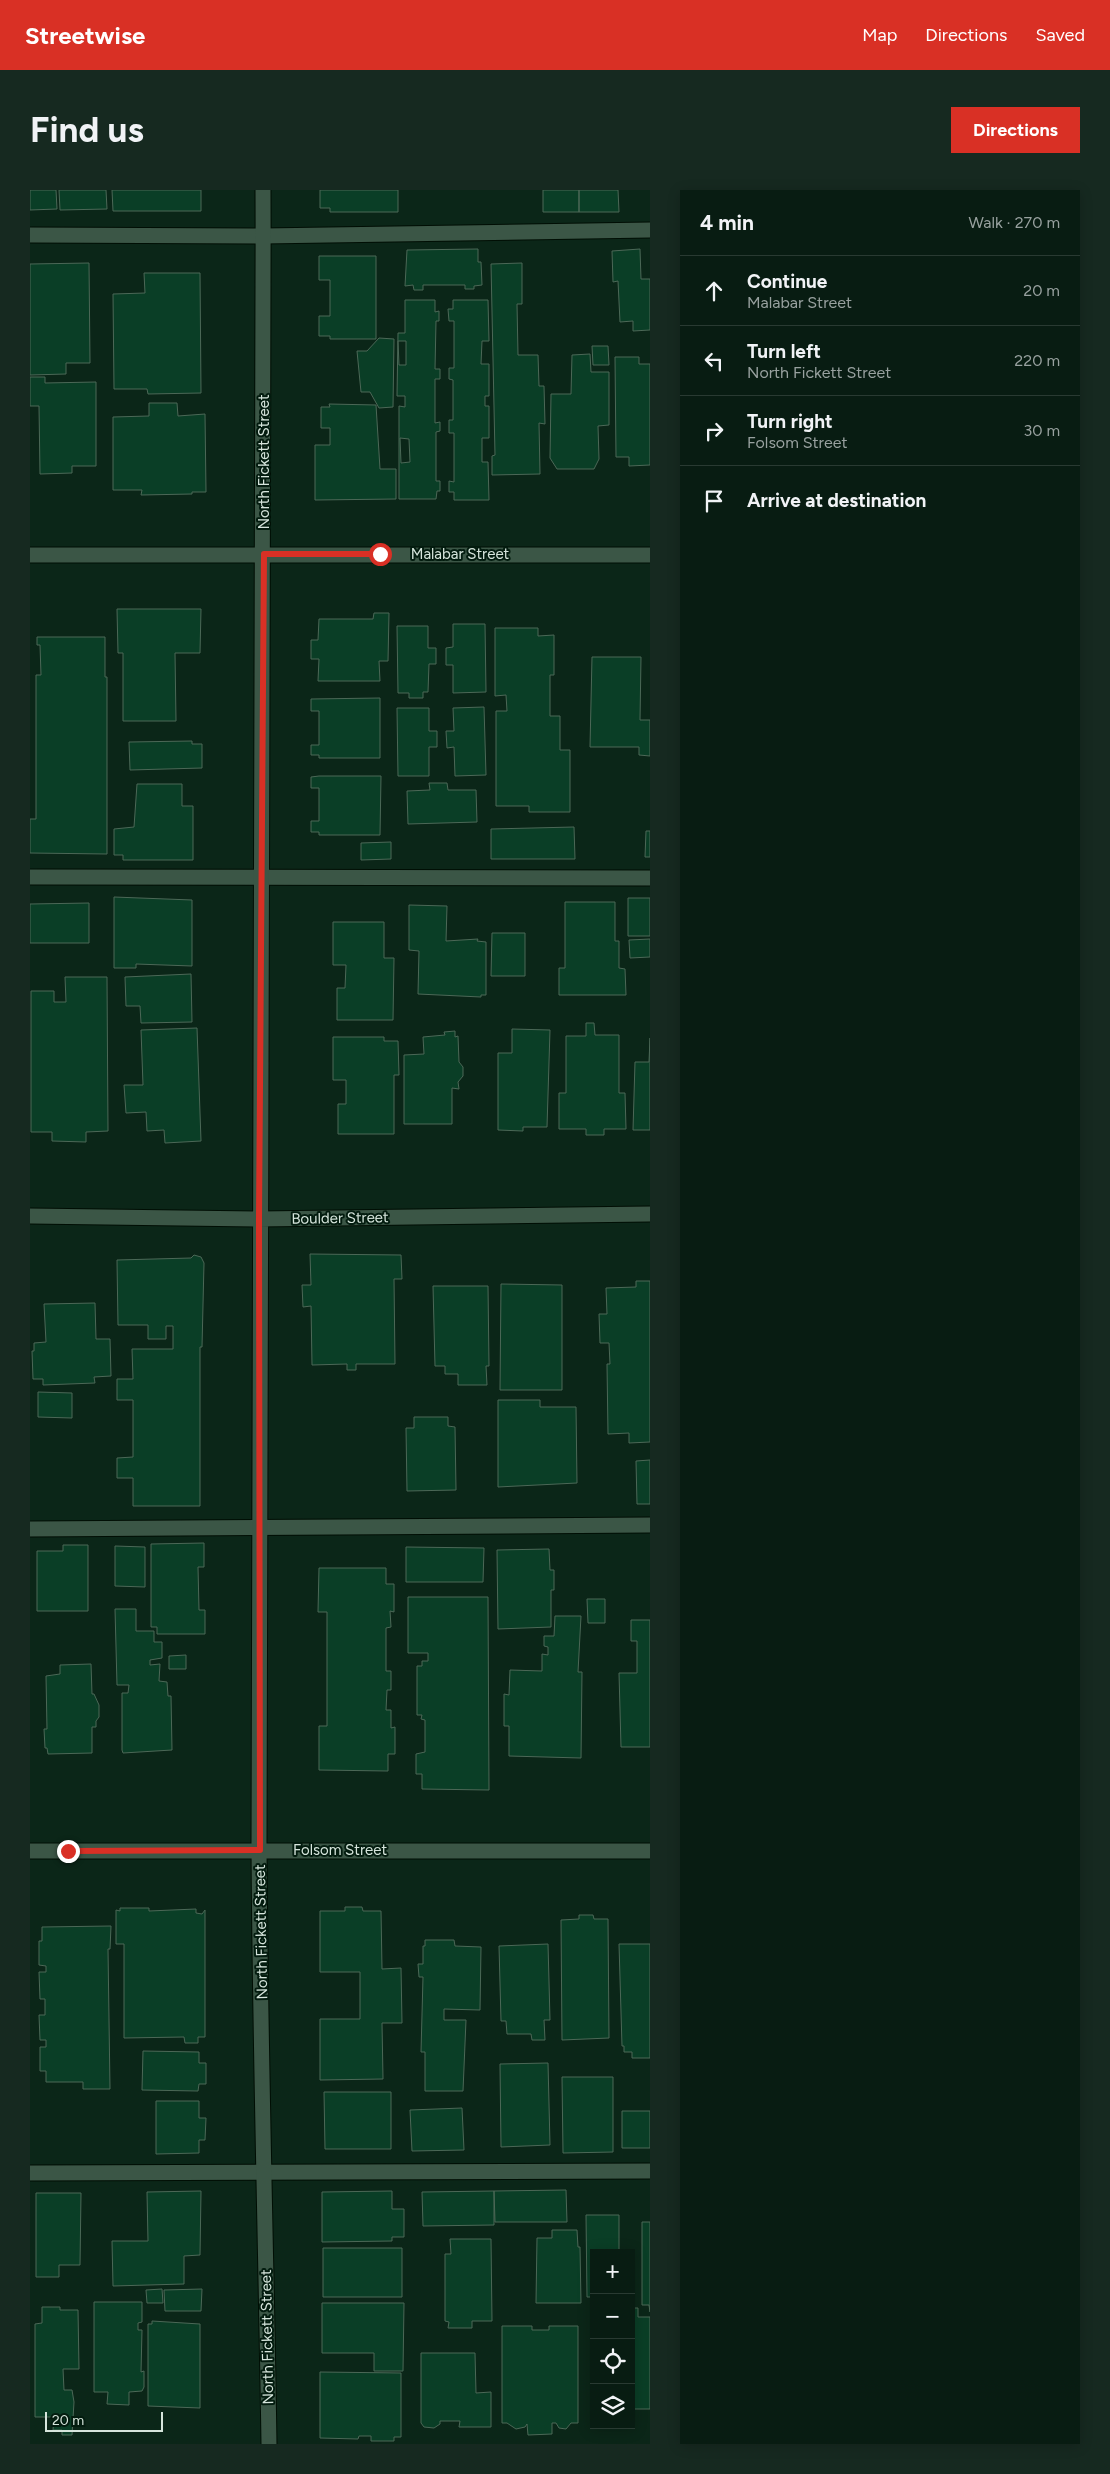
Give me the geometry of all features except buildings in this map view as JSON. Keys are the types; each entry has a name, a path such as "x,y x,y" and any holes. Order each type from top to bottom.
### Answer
{"street":[{"name":"North Fickett Street","path":"263,190 264,554 259,1219 259,1528 260,1850 269,2444"},
{"path":"30,235 264,236 650,230"},
{"name":"Malabar Street","path":"30,555 650,555"},
{"path":"30,877 650,878"},
{"name":"Boulder Street","path":"30,1216 259,1219 650,1214"},
{"path":"30,1529 650,1525"},
{"name":"Folsom Street","path":"30,1852 260,1850 650,1851"},
{"path":"30,2173 650,2171"}],"route":[{"path":"68,1851 260,1850 259,1219 264,554 380,554"}]}
